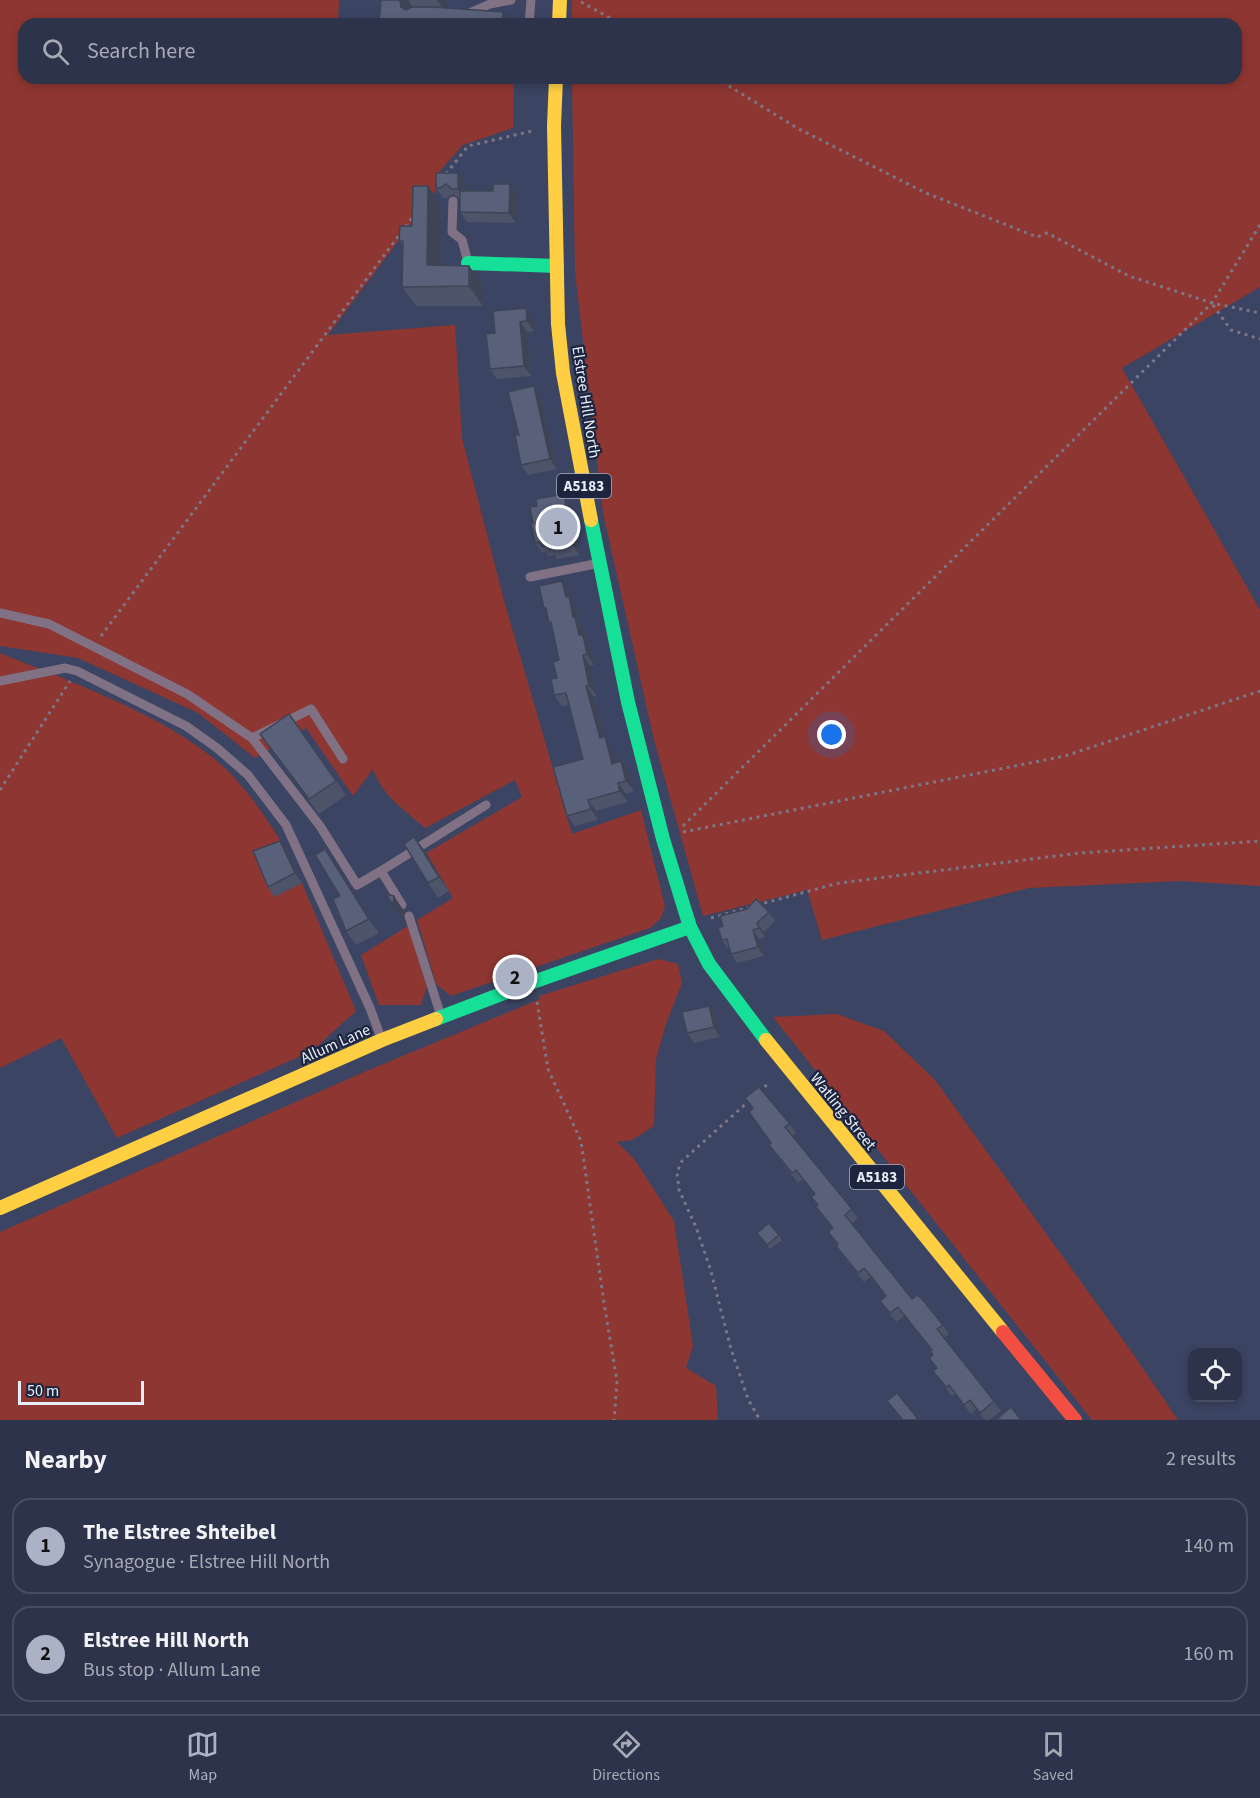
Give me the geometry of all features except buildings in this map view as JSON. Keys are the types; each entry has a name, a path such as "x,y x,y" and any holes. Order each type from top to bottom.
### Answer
{"main road":[{"path":"559,18 560,0"},
{"name":"Elstree Hill North","path":"556,84 554,126 558,324 563,373 599,564 634,725 663,839 690,927"},
{"path":"468,263 557,266"},
{"name":"Allum Lane","path":"0,1208 441,1016 690,927"},
{"name":"Watling Street","path":"690,927 709,964 787,1067 1075,1420"}],"lane":[{"path":"459,17 490,4 511,0"},
{"path":"530,18 531,0"},
{"path":"453,201 452,232 462,240 468,263"},
{"path":"530,577 599,564"},
{"path":"0,613 49,624 92,648 187,694 252,738 320,826 357,885 486,805"},
{"path":"0,681 65,668 77,671 186,726 217,748 248,775 286,825 370,1008 382,1041"},
{"path":"252,738 311,709 343,759"},
{"path":"381,871 402,905"},
{"path":"409,916 441,1016"}],"path":[{"path":"576,0 610,18"},
{"path":"726,84 797,128 926,193 1037,237 1047,233 1129,276 1212,303 1260,313"},
{"path":"441,180 468,146 534,130"},
{"path":"92,648 414,215"},
{"path":"1260,225 1212,303 676,834 1065,756 1260,691"},
{"path":"1212,303 1232,330 1260,339"},
{"path":"0,790 77,671"},
{"path":"690,927 719,915 839,883 1080,853 1260,841"},
{"path":"537,1001 548,1069 581,1141 617,1381 614,1420"},
{"path":"759,1092 787,1067"},
{"path":"750,1100 682,1161 677,1172 679,1190 696,1227 710,1268 731,1349 748,1399 760,1420"}],"shaded area":[{"path":"0,0 339,0 338,18 18,18 18,84 514,84 513,128 463,145 439,172 443,181 328,335 455,325 462,438 505,604 572,834 641,810 665,906 661,918 650,928 451,996 436,984 417,920 453,898 426,853 522,797 515,780 425,828 388,795 373,769 353,796 306,728 255,758 198,713 78,658 0,646"},
{"path":"572,0 1260,0 1260,287 1122,368 1260,610 1260,886 1180,881 1029,888 822,940 807,890 703,916 654,740 603,513 575,272 572,84 1242,84 1242,18 572,18"},
{"path":"0,653 119,702 178,734 205,751 227,770 252,799 287,851 274,897 302,883 356,1011 312,1051 117,1138 61,1038 0,1068"},
{"path":"408,926 427,987 421,1005 379,1005 361,955"},
{"path":"658,959 678,964 682,983 666,1024 656,1059 654,1126 632,1140 617,1142 635,1160 674,1221 693,1346 686,1368 716,1386 718,1420 0,1420 0,1232 364,1072 540,999 539,996"},
{"path":"837,1014 884,1031 935,1080 1129,1348 1178,1420 1092,1420 773,1017"}],"traffic: fast":[{"path":"468,263 557,266"},
{"path":"591,520 628,702 663,839 690,927 709,964 766,1040"},
{"path":"436,1019 690,927"}],"traffic: slow":[{"path":"559,18 560,0"},
{"path":"556,84 554,126 558,324 563,373 591,520"},
{"path":"0,1208 382,1040 436,1019"},
{"path":"766,1040 1003,1332"}],"traffic: jam":[{"path":"1003,1332 1075,1420"}],"place":[{"name":"The Elstree Shteibel","path":"558,527"},
{"name":"Elstree Hill North","path":"515,977"}]}
